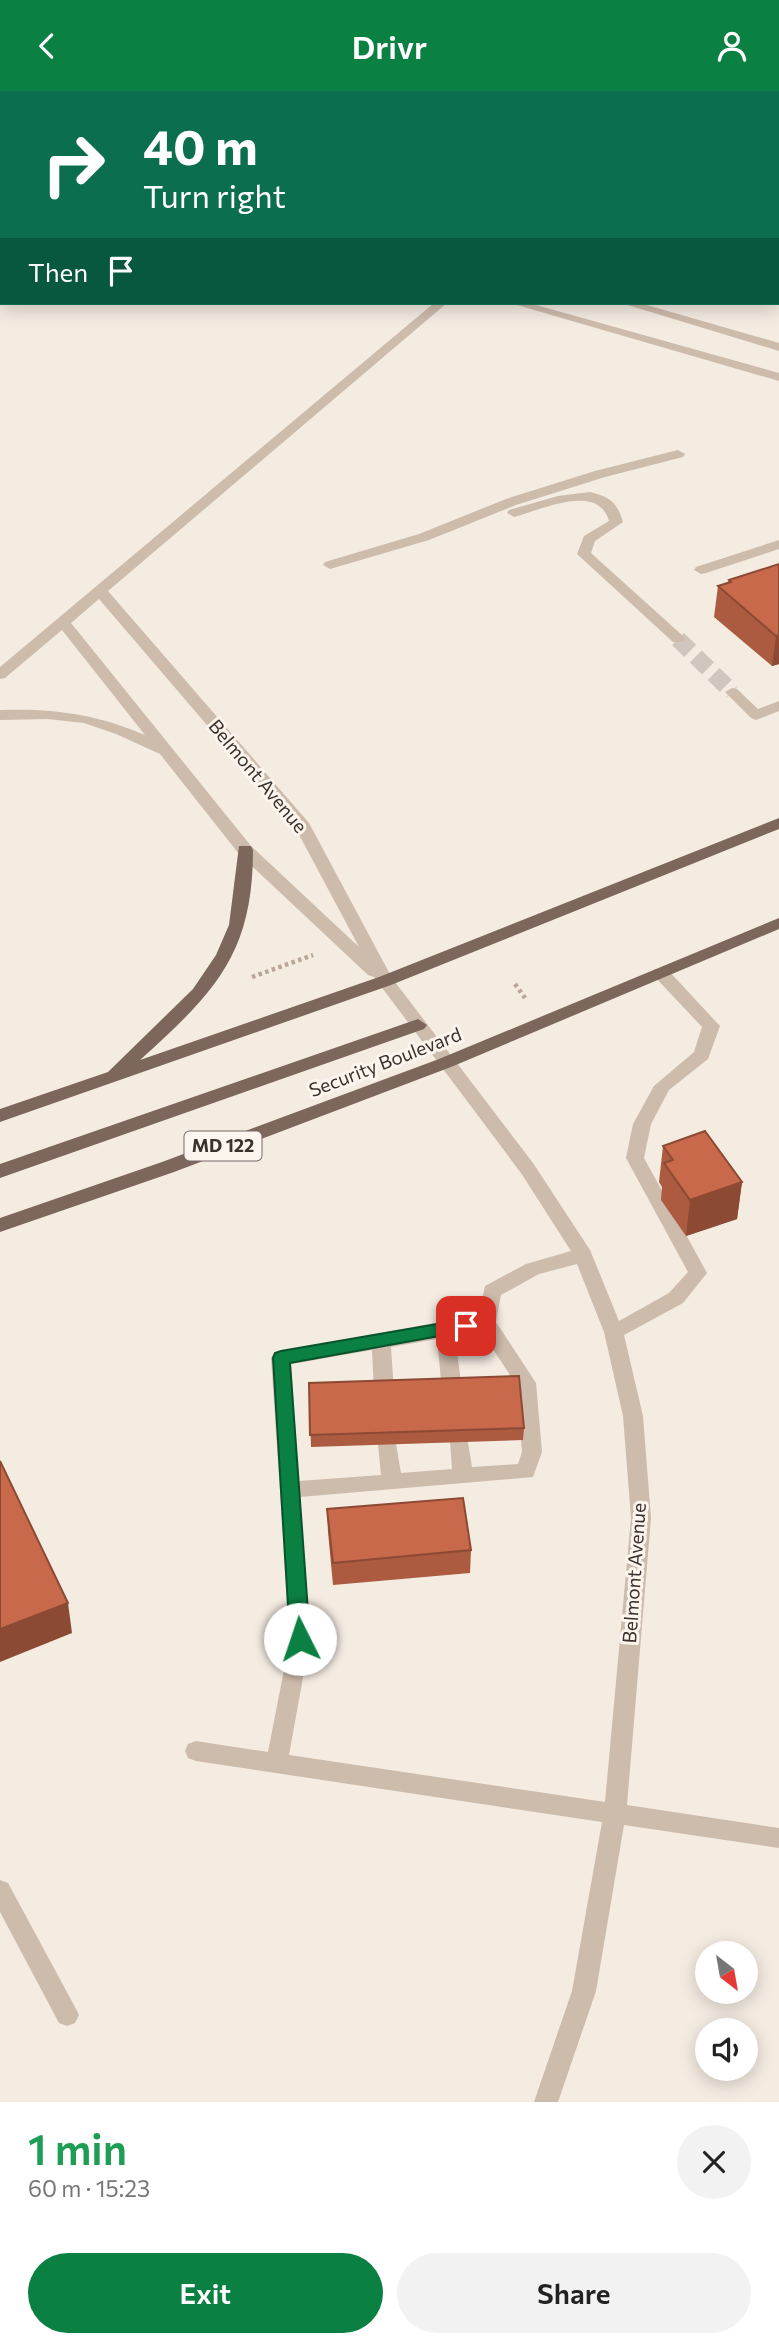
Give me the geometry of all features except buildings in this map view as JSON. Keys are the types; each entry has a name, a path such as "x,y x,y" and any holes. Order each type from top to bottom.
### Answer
{"main road":[{"path":"0,1116 385,981 716,851 779,823"},
{"path":"110,1079 211,978 234,936 244,894 246,850"},
{"name":"Security Boulevard","path":"0,1225 168,1167 445,1063 779,923"},
{"path":"0,1171 418,1025"}],"street":[{"path":"0,675 439,305"},
{"path":"523,305 779,377"},
{"path":"634,305 779,347"},
{"path":"330,565 424,537 511,502 600,474 678,454"},
{"path":"486,513 515,513 578,496 593,496 607,501 615,510 616,522 589,539 584,554 678,639"},
{"path":"701,570 779,544"},
{"name":"Belmont Avenue","path":"100,591 303,827 385,981 527,1168 583,1255 614,1332 633,1416 641,1518 615,1812 584,1991 546,2102"},
{"name":"Belmont Avenue","path":"63,622 246,850 385,981"},
{"path":"732,692 756,715 779,706"},
{"path":"0,715 82,716 121,728 170,753"},
{"path":"614,1332 676,1298 698,1273 635,1158 642,1124 663,1086 702,1055 711,1026 661,973"},
{"path":"289,1490 526,1471 532,1451 526,1383 486,1323 492,1291 533,1269 583,1255"},
{"path":"276,1763 300,1639 281,1358 486,1323"},
{"path":"445,1328 452,1390"},
{"path":"381,1340 384,1393"},
{"path":"460,1442 463,1476"},
{"path":"388,1444 392,1482"},
{"path":"196,1751 779,1838"},
{"path":"0,1890 67,2015"}],"path":[{"path":"252,977 314,955"},
{"path":"515,984 527,1001"}],"tunnel":[{"path":"678,639 732,692"}],"route":[{"path":"300,1639 281,1358 466,1326"}]}
